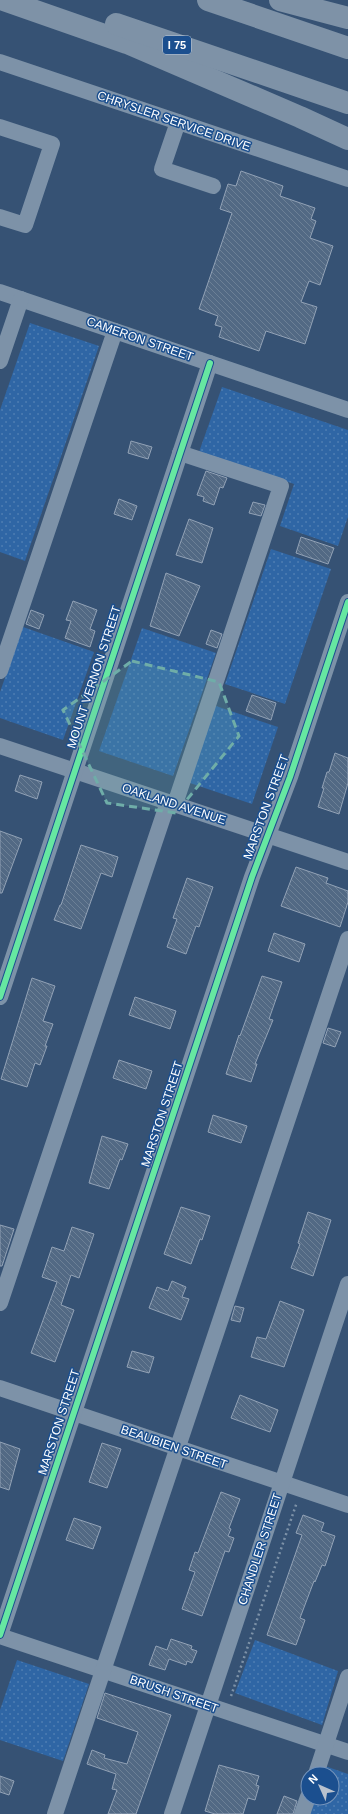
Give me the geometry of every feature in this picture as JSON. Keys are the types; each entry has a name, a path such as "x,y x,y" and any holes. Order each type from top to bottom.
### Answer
{"highway":[{"path":"4,0 127,43 348,139"},
{"name":"I 75","path":"44,0 348,103"},
{"path":"208,0 348,48"},
{"path":"280,0 348,18"}],"street":[{"name":"CHRYSLER SERVICE DRIVE","path":"0,62 348,179"},
{"path":"178,122 162,170 213,186"},
{"path":"0,127 52,144 25,225 0,217"},
{"name":"CAMERON STREET","path":"0,292 348,410"},
{"path":"0,360 21,299"},
{"path":"0,671 115,331"},
{"name":"MOUNT VERNON STREET","path":"0,997 210,363"},
{"path":"0,1303 281,486 180,454"},
{"name":"MARSTON STREET","path":"0,1635 252,877 269,836 343,634 348,602"},
{"name":"OAKLAND AVENUE","path":"0,746 348,862"},
{"path":"55,1814 348,939"},
{"name":"CHANDLER STREET","path":"172,1814 348,1284"},
{"name":"BEAUBIEN STREET","path":"0,1388 348,1505"},
{"name":"BRUSH STREET","path":"0,1635 348,1752"},
{"path":"318,1766 348,1677"}],"path":[{"path":"231,1696 302,1489"}],"highlighted area":[{"path":"132,661 219,682 239,736 176,813 107,803 63,710"}],"shaded area":[{"path":"30,323 99,346 25,561 0,552 0,410"},
{"path":"222,387 348,430 348,517 338,546 280,526 294,484 199,452"},
{"path":"271,549 331,569 285,704 225,684"},
{"path":"23,627 94,652 63,740 0,718 0,692"},
{"path":"142,628 216,653 173,776 99,751"},
{"path":"213,705 278,727 252,804 187,782"},
{"path":"255,1640 338,1671 322,1725 235,1693"},
{"path":"17,1660 89,1684 63,1761 0,1740 0,1710"},
{"path":"340,1771 348,1774 348,1814 308,1814 311,1806 340,1806"}],"building":[{"path":"241,171 283,186 280,196 315,208 311,219 316,221 310,238 333,246 320,285 309,281 301,302 317,307 305,344 266,331 259,351 219,337 222,327 215,325 218,316 199,309 232,213 220,209 228,184 236,186"},
{"path":"131,441 152,447 148,459 128,453"},
{"path":"206,471 227,478 223,488 220,487 214,505 203,501 204,497 197,495"},
{"path":"119,499 137,506 132,520 114,514"},
{"path":"253,502 265,505 261,516 249,513"},
{"path":"189,519 213,528 202,563 176,555"},
{"path":"301,537 334,548 328,564 296,553"},
{"path":"166,573 200,586 179,636 150,626"},
{"path":"73,601 97,610 90,629 95,631 90,647 65,638 71,621 66,620"},
{"path":"31,610 44,615 39,629 26,624"},
{"path":"211,630 222,634 217,648 206,644"},
{"path":"252,695 276,703 271,720 246,711"},
{"path":"335,753 348,758 348,783 339,814 318,807 327,772 329,772"},
{"path":"20,775 42,782 37,799 15,791"},
{"path":"0,831 22,839 2,893 0,893"},
{"path":"81,845 118,857 112,877 101,873 81,929 54,920 61,905"},
{"path":"296,867 328,878 326,883 348,891 348,902 340,927 281,906"},
{"path":"187,878 213,887 199,927 196,926 186,954 167,947 177,919 173,918"},
{"path":"274,933 305,944 299,962 268,951"},
{"path":"262,976 282,982 269,1019 273,1020 255,1064 257,1064 251,1082 226,1074 239,1035 240,1036"},
{"path":"32,978 55,986 43,1021 53,1024 45,1046 47,1046 40,1065 35,1063 27,1087 1,1079"},
{"path":"135,997 176,1011 170,1029 129,1015"},
{"path":"328,1028 341,1032 335,1047 323,1043"},
{"path":"119,1060 152,1071 146,1089 113,1078"},
{"path":"213,1115 247,1126 241,1143 208,1132"},
{"path":"102,1136 128,1144 122,1160 120,1159 109,1189 89,1183"},
{"path":"181,1207 210,1216 202,1240 200,1239 191,1264 164,1254"},
{"path":"308,1212 331,1220 313,1276 291,1268 300,1244 298,1243"},
{"path":"0,1225 14,1229 2,1266 0,1266"},
{"path":"72,1227 94,1234 79,1278 71,1275 61,1305 74,1310 55,1362 31,1353 57,1282 42,1277 52,1247 64,1251"},
{"path":"172,1281 186,1287 182,1297 189,1299 181,1320 149,1308 157,1287 168,1291"},
{"path":"280,1301 304,1310 284,1367 251,1357 257,1337 266,1339"},
{"path":"235,1306 244,1308 240,1322 231,1320"},
{"path":"132,1351 154,1357 149,1373 127,1367"},
{"path":"240,1395 278,1410 270,1432 231,1418"},
{"path":"0,1442 20,1449 9,1490 0,1487"},
{"path":"102,1443 121,1449 107,1488 89,1482"},
{"path":"221,1492 240,1499 229,1528 231,1529 228,1536 234,1538 229,1552 225,1551 202,1616 182,1609 195,1572 189,1570 195,1552 198,1553"},
{"path":"303,1515 324,1523 321,1531 335,1536 325,1566 322,1565 315,1582 314,1581 300,1618 305,1620 296,1645 267,1635 302,1535 296,1533"},
{"path":"74,1518 101,1527 93,1549 66,1540"},
{"path":"171,1639 192,1646 191,1649 197,1651 192,1663 187,1661 186,1665 169,1659 165,1670 149,1665 156,1646 167,1650"},
{"path":"105,1693 171,1715 136,1814 108,1814 117,1790 112,1789 116,1774 87,1764 92,1750 105,1755 104,1758 127,1764 138,1732 97,1718"},
{"path":"219,1765 259,1776 256,1785 259,1786 255,1800 248,1798 243,1814 215,1814 205,1811"},
{"path":"0,1776 14,1781 9,1795 0,1792"},
{"path":"284,1796 297,1801 293,1814 277,1814"}],"cycle path":[{"path":"0,997 210,363"},
{"path":"0,1635 252,877 290,777 348,602"}]}
